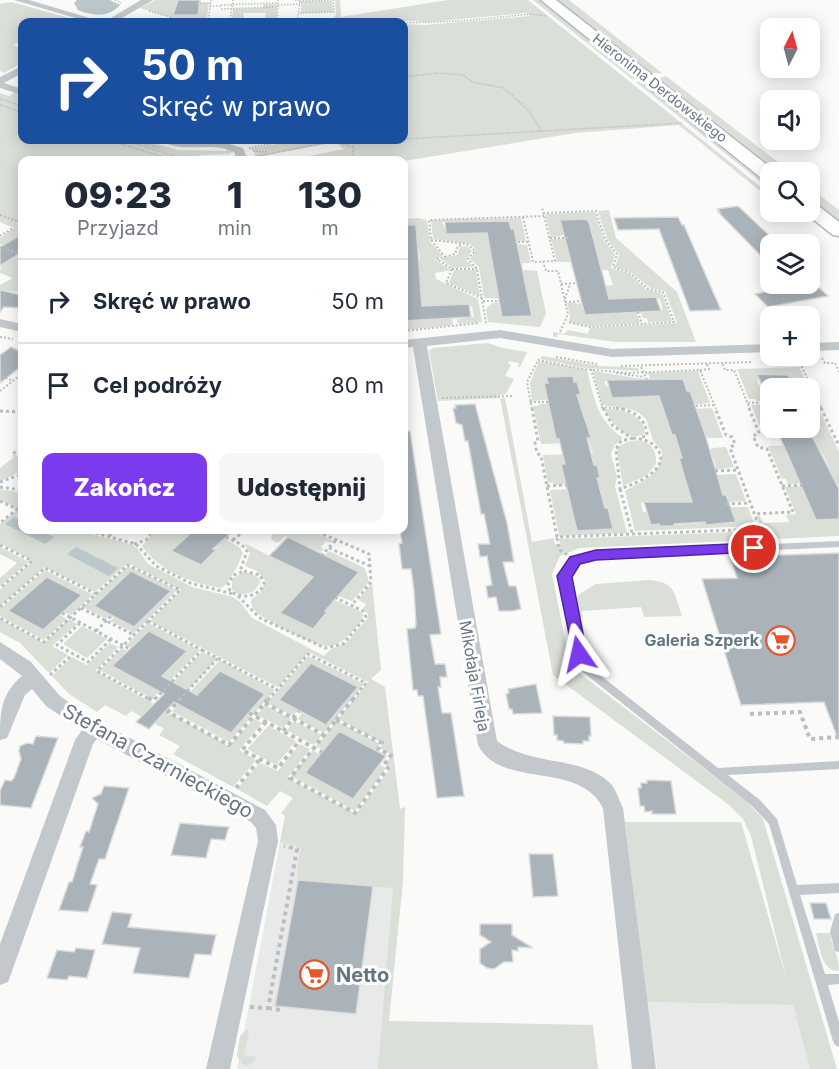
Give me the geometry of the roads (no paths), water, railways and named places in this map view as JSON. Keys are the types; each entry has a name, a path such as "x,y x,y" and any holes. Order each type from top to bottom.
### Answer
{"main road":[{"name":"Hieronima Derdowskiego","path":"548,0 760,168"},
{"path":"820,216 839,231"}],"street":[{"path":"19,0 84,18"},
{"path":"116,18 148,0"},
{"path":"0,83 18,72"},
{"path":"0,83 18,90"},
{"path":"187,144 229,146 244,154"},
{"path":"0,323 18,327"},
{"path":"411,343 500,334 612,353 760,348"},
{"name":"Mikołaja Firleja","path":"411,343 428,399 488,745 498,755 510,761 588,777 607,791 611,800 644,1069"},
{"path":"820,347 839,346"},
{"name":"Stefana Czarnieckiego","path":"0,649 41,676 53,701 94,729 258,816 266,825 268,841 218,1069"},
{"path":"0,732 18,690 41,676"},
{"path":"0,974 85,740 94,729"}],"lane":[{"path":"839,544 596,555 575,560 564,576 582,666 756,803 773,822 839,1041"},
{"path":"716,772 839,765"},
{"path":"795,890 839,888"},
{"path":"839,918 836,932 839,947"},
{"path":"821,980 839,979"}],"place":[{"name":"Galeria Szperk","path":"780,640"},
{"name":"Netto","path":"315,975"}]}
